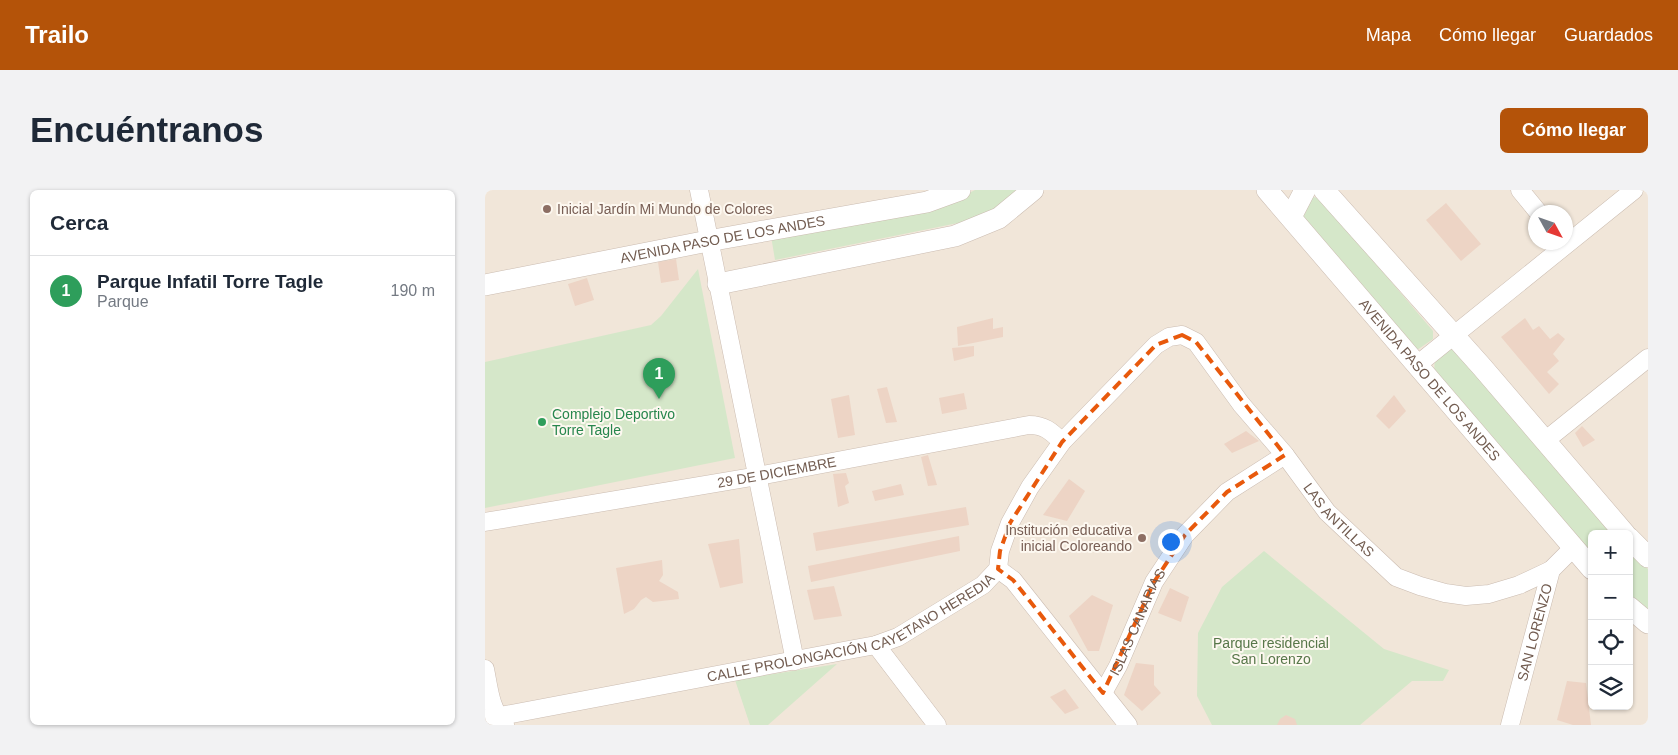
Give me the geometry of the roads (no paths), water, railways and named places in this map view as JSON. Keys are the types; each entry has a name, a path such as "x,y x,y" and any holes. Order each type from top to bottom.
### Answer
{"street":[{"path":"699,190 795,661"},
{"name":"AVENIDA PASO DE LOS ANDES","path":"485,285 708,241 927,202 960,190"},
{"path":"717,284 955,236 999,218 1033,190"},
{"name":"AVENIDA PASO DE LOS ANDES","path":"1267,190 1588,565"},
{"path":"1291,217 1305,190"},
{"path":"1324,190 1454,336 1622,530"},
{"path":"1520,190 1532,205"},
{"path":"1573,237 1635,190"},
{"path":"1417,365 1557,250"},
{"name":"CALLE PROLONGACIÓN CAYETANO HEREDIA","path":"497,721 876,645 898,637 983,585 998,569 1000,551 1010,523 1031,487 1062,442 1156,345 1169,337 1182,335"},
{"name":"LAS ANTILLAS","path":"1182,335 1196,342 1241,404 1285,455 1327,512 1396,577 1428,589 1466,596 1489,594 1519,585 1551,570"},
{"path":"1545,440 1648,358"},
{"name":"29 DE DICIEMBRE","path":"485,522 758,476 1029,425 1040,425 1052,431 1062,442"},
{"name":"ISLAS CANARIAS","path":"1103,693 1118,666 1154,582 1185,535 1227,492 1285,455"},
{"path":"1633,542 1648,557"},
{"name":"SAN LORENZO","path":"1510,725 1551,570 1573,548"},
{"path":"998,569 1013,580 1128,725"},
{"path":"1633,610 1648,623"},
{"path":"876,645 937,725"},
{"path":"485,669 497,721"}],"place":[{"name":"Inicial Jardín Mi Mundo de Colores","path":"547,209"},
{"name":"Parque Infatil Torre Tagle","path":"659,399"},
{"name":"Complejo Deportivo Torre Tagle","path":"542,422"},
{"name":"Institución educativa inicial Coloreando","path":"1142,538"}],"park label":[{"name":"Parque residencial San Lorenzo","path":"1271,652"}]}
